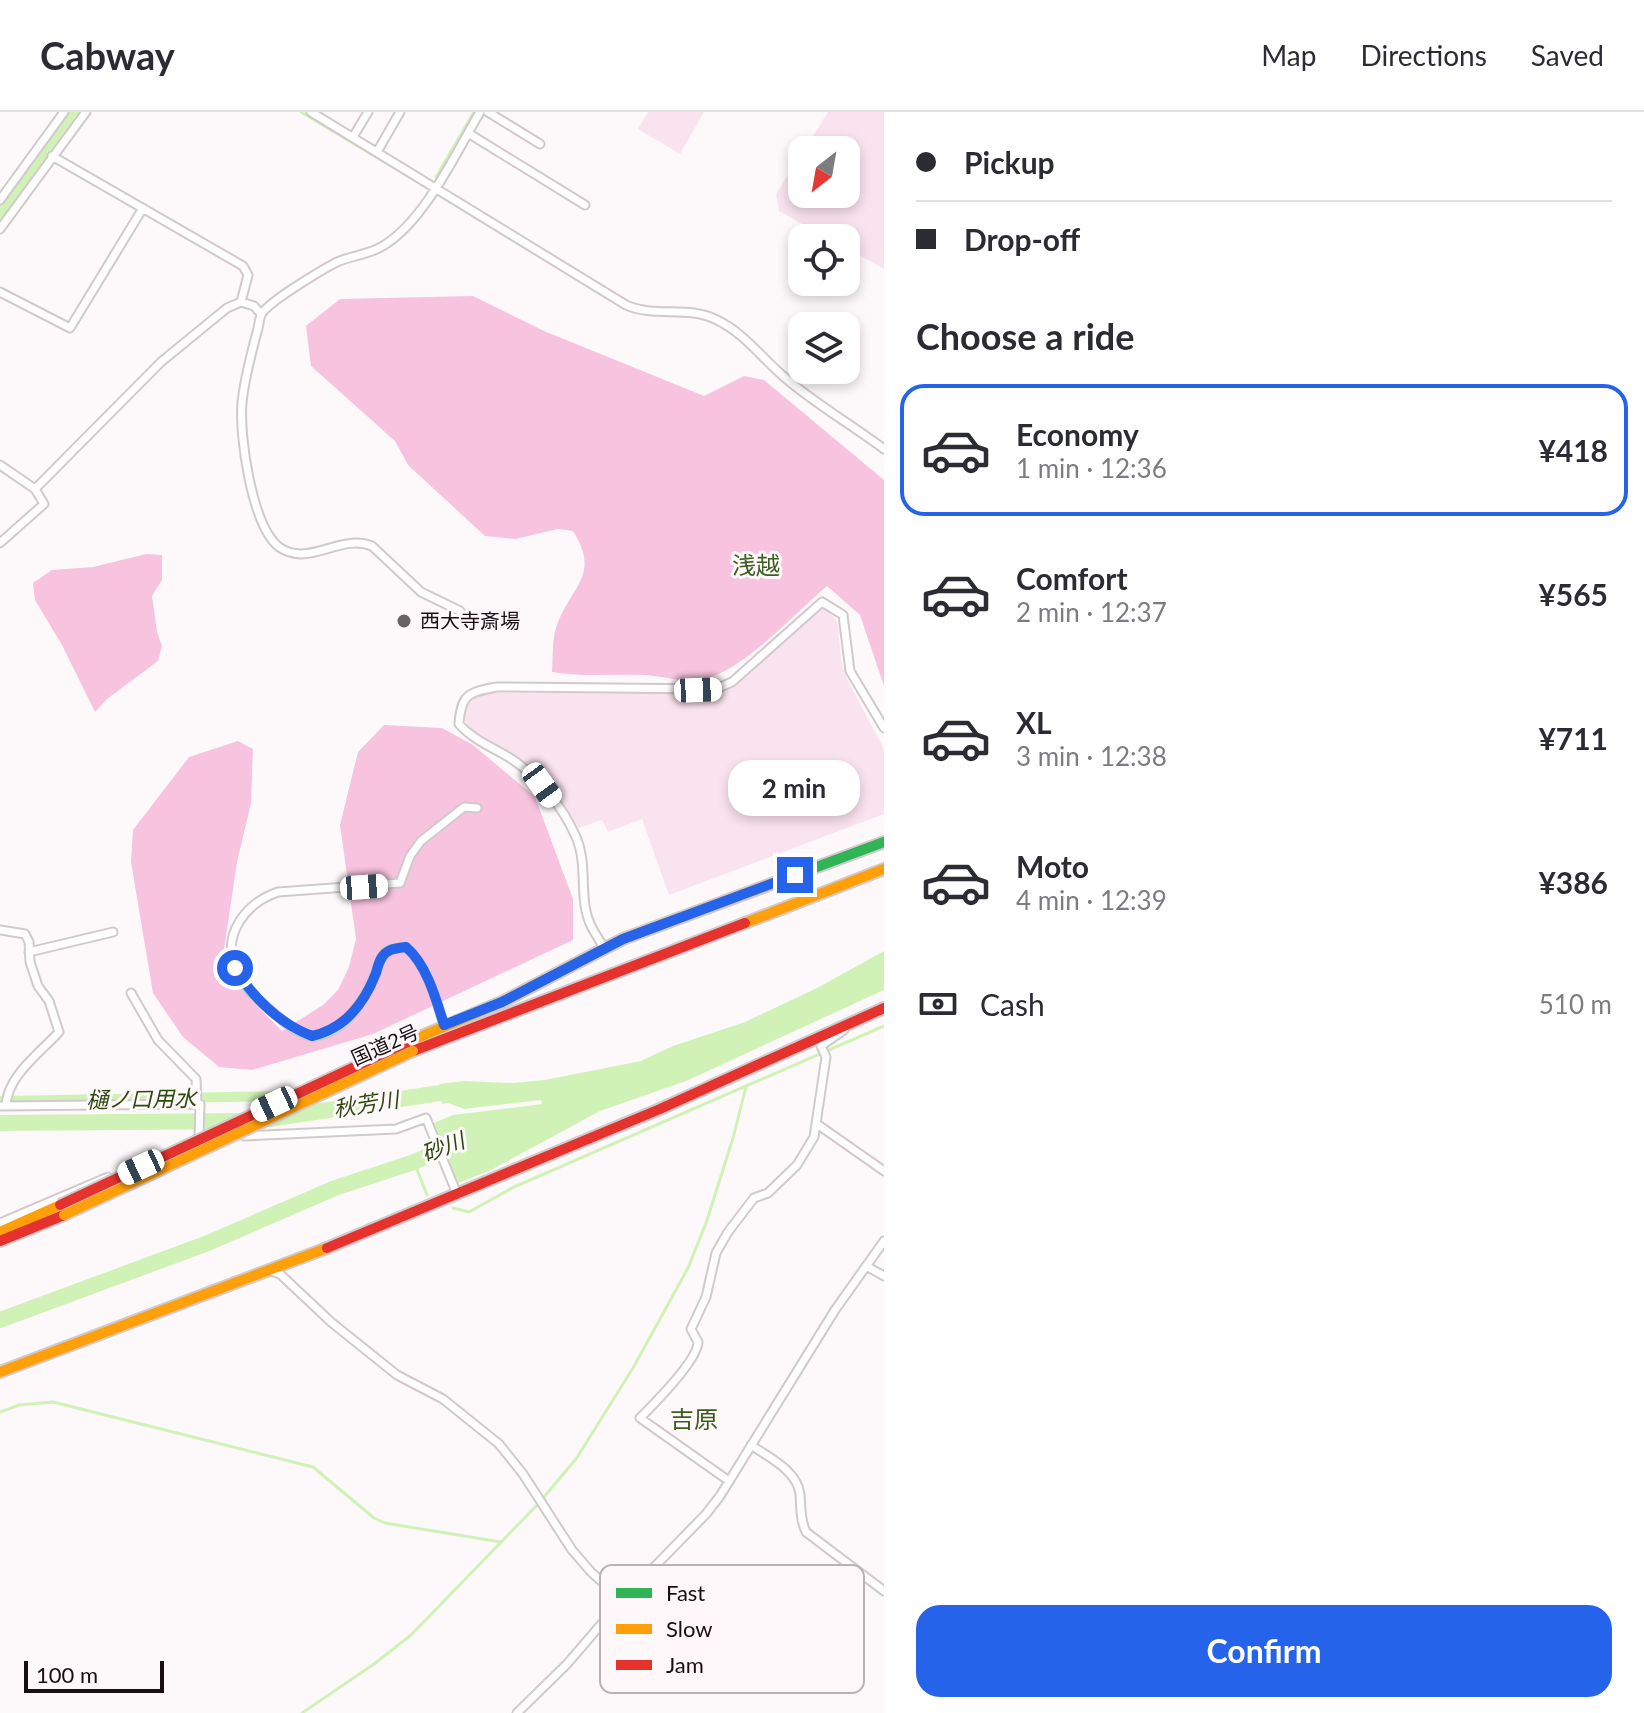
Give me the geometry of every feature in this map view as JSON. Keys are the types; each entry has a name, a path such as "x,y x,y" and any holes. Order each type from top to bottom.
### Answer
{"main road":[{"path":"411,1046 444,1025 502,1002 604,948 659,924 677,920 884,842"},
{"name":"国道2号","path":"0,1241 411,1046 884,869"},
{"path":"0,1372 269,1270 457,1194 756,1068 859,1017 884,1008"},
{"path":"0,1232 62,1210"}],"street":[{"path":"11,211 0,203 64,112"},
{"path":"0,229 86,112"},
{"path":"311,112 626,305 643,311 693,312 729,326 827,412 884,449"},
{"path":"353,137 368,112"},
{"path":"377,152 400,112"},
{"path":"460,611 421,592 372,546 364,543 335,544 315,553 300,555 280,547 266,532 254,498 242,447 242,403 261,314 288,292 336,263 379,249 396,237 420,213 480,112"},
{"path":"488,112 540,144"},
{"path":"468,133 585,205"},
{"path":"52,156 243,266 248,275 241,302"},
{"path":"0,292 70,328 143,208"},
{"path":"35,489 161,362 227,308 241,302 254,306 261,314"},
{"path":"0,465 35,489 44,504 0,543"},
{"path":"604,948 588,920 582,854 576,836 542,785 511,759 467,734 459,724 460,705 472,692 497,687 716,689 732,682 822,602 843,615 850,671 884,728"},
{"path":"444,1025 436,997 415,955 406,947 388,951 380,960 361,1003 348,1018 326,1033 312,1036 291,1026 253,994 235,968 232,944 239,920 262,897 278,892 400,883 410,856 421,841 464,807 477,808"},
{"path":"0,930 25,934 38,986 49,1001 59,1032 13,1082 5,1103 197,1101"},
{"path":"29,952 113,932"},
{"path":"131,993 158,1040 196,1079 199,1136"},
{"path":"729,1481 640,1418 670,1387 699,1346 691,1329 703,1305 721,1242 754,1198 768,1193 797,1165 814,1137 824,1053 821,1046 859,1017"},
{"path":"0,1223 199,1136 396,1129 426,1118 457,1194"},
{"path":"817,1124 884,1171"},
{"path":"656,1565 706,1514 835,1310 884,1241"},
{"path":"866,1266 884,1276"},
{"path":"269,1270 280,1274 331,1322 397,1375 443,1399 490,1436 510,1456 572,1550 600,1580"},
{"path":"751,1445 798,1482 802,1525 806,1532 850,1565"},
{"path":"864,1576 884,1591"},
{"path":"517,1713 567,1664 600,1626"}],"shaded area":[{"path":"648,112 704,112 680,154 638,129"},
{"path":"828,112 884,112 884,269 860,256 860,224 802,224 779,211 776,194 788,175 788,208 860,208 860,136 813,136"},
{"path":"473,296 544,331 704,396 744,376 764,380 884,480 884,686 860,615 827,586 753,652 721,673 705,679 690,681 644,675 552,672 556,628 584,571 581,547 573,531 558,529 515,539 485,536 408,465 395,441 311,366 306,326 340,299"},
{"path":"146,554 162,555 162,580 152,596 162,646 158,661 107,699 95,712 62,645 35,600 33,583 52,570 93,567"},
{"path":"818,607 826,608 838,623 841,662 847,679 884,749 884,814 669,895 642,819 608,832 602,820 579,828 537,772 476,733 463,713 468,703 484,693 725,692"},
{"path":"384,725 442,728 473,745 535,797 573,899 573,940 373,1034 252,1070 219,1067 183,1037 153,993 131,862 133,830 189,757 238,741 253,749 251,803 237,862 222,963 282,1031 323,1005 338,990 349,967 356,939 340,825 358,752"},
{"path":"884,951 884,990 686,1081 600,1111 489,1171 458,1183 434,1123 453,1115 542,1104 541,1100 464,1109 442,1104 439,1084 545,1080 641,1061 673,1046 745,1022 817,988"}],"waterway":[{"path":"0,214 76,112"},
{"path":"301,112 428,188"},
{"path":"436,177 474,112"},
{"path":"453,1208 469,1212 514,1187 884,1026"},
{"path":"302,1713 411,1635 538,1504 576,1459 633,1368 688,1268 706,1223 746,1087"},
{"name":"秋芳川","path":"269,1119 460,1090"},
{"name":"樋ノ口用水","path":"0,1101 282,1096"},
{"name":"秋芳川","path":"0,1123 246,1121"},
{"name":"砂川","path":"0,1320 208,1243 335,1188 414,1162 464,1140"},
{"path":"414,1162 427,1195"},
{"path":"0,1412 19,1405 53,1402 313,1467 374,1518 385,1523 501,1542"}],"traffic: fast":[{"path":"782,880 884,842"}],"traffic: slow":[{"path":"745,923 884,869"},
{"path":"408,1042 502,1002 623,939 782,880"},
{"path":"64,1215 413,1051"},
{"path":"0,1232 60,1205"},
{"path":"0,1372 327,1248"}],"traffic: jam":[{"path":"413,1051 745,923"},
{"path":"327,1248 660,1109 884,1008"},
{"path":"60,1205 408,1042"},
{"path":"0,1241 64,1215"}],"place":[{"name":"西大寺斎場","path":"404,621"}],"district":[{"name":"浅越","path":"756,566"},
{"name":"吉原","path":"694,1420"}],"route":[{"path":"235,968 253,994 298,1031 312,1036 326,1033 348,1018 361,1003 380,960 388,951 406,947 415,955 436,997 444,1025 502,1002 623,939 795,875"}]}
